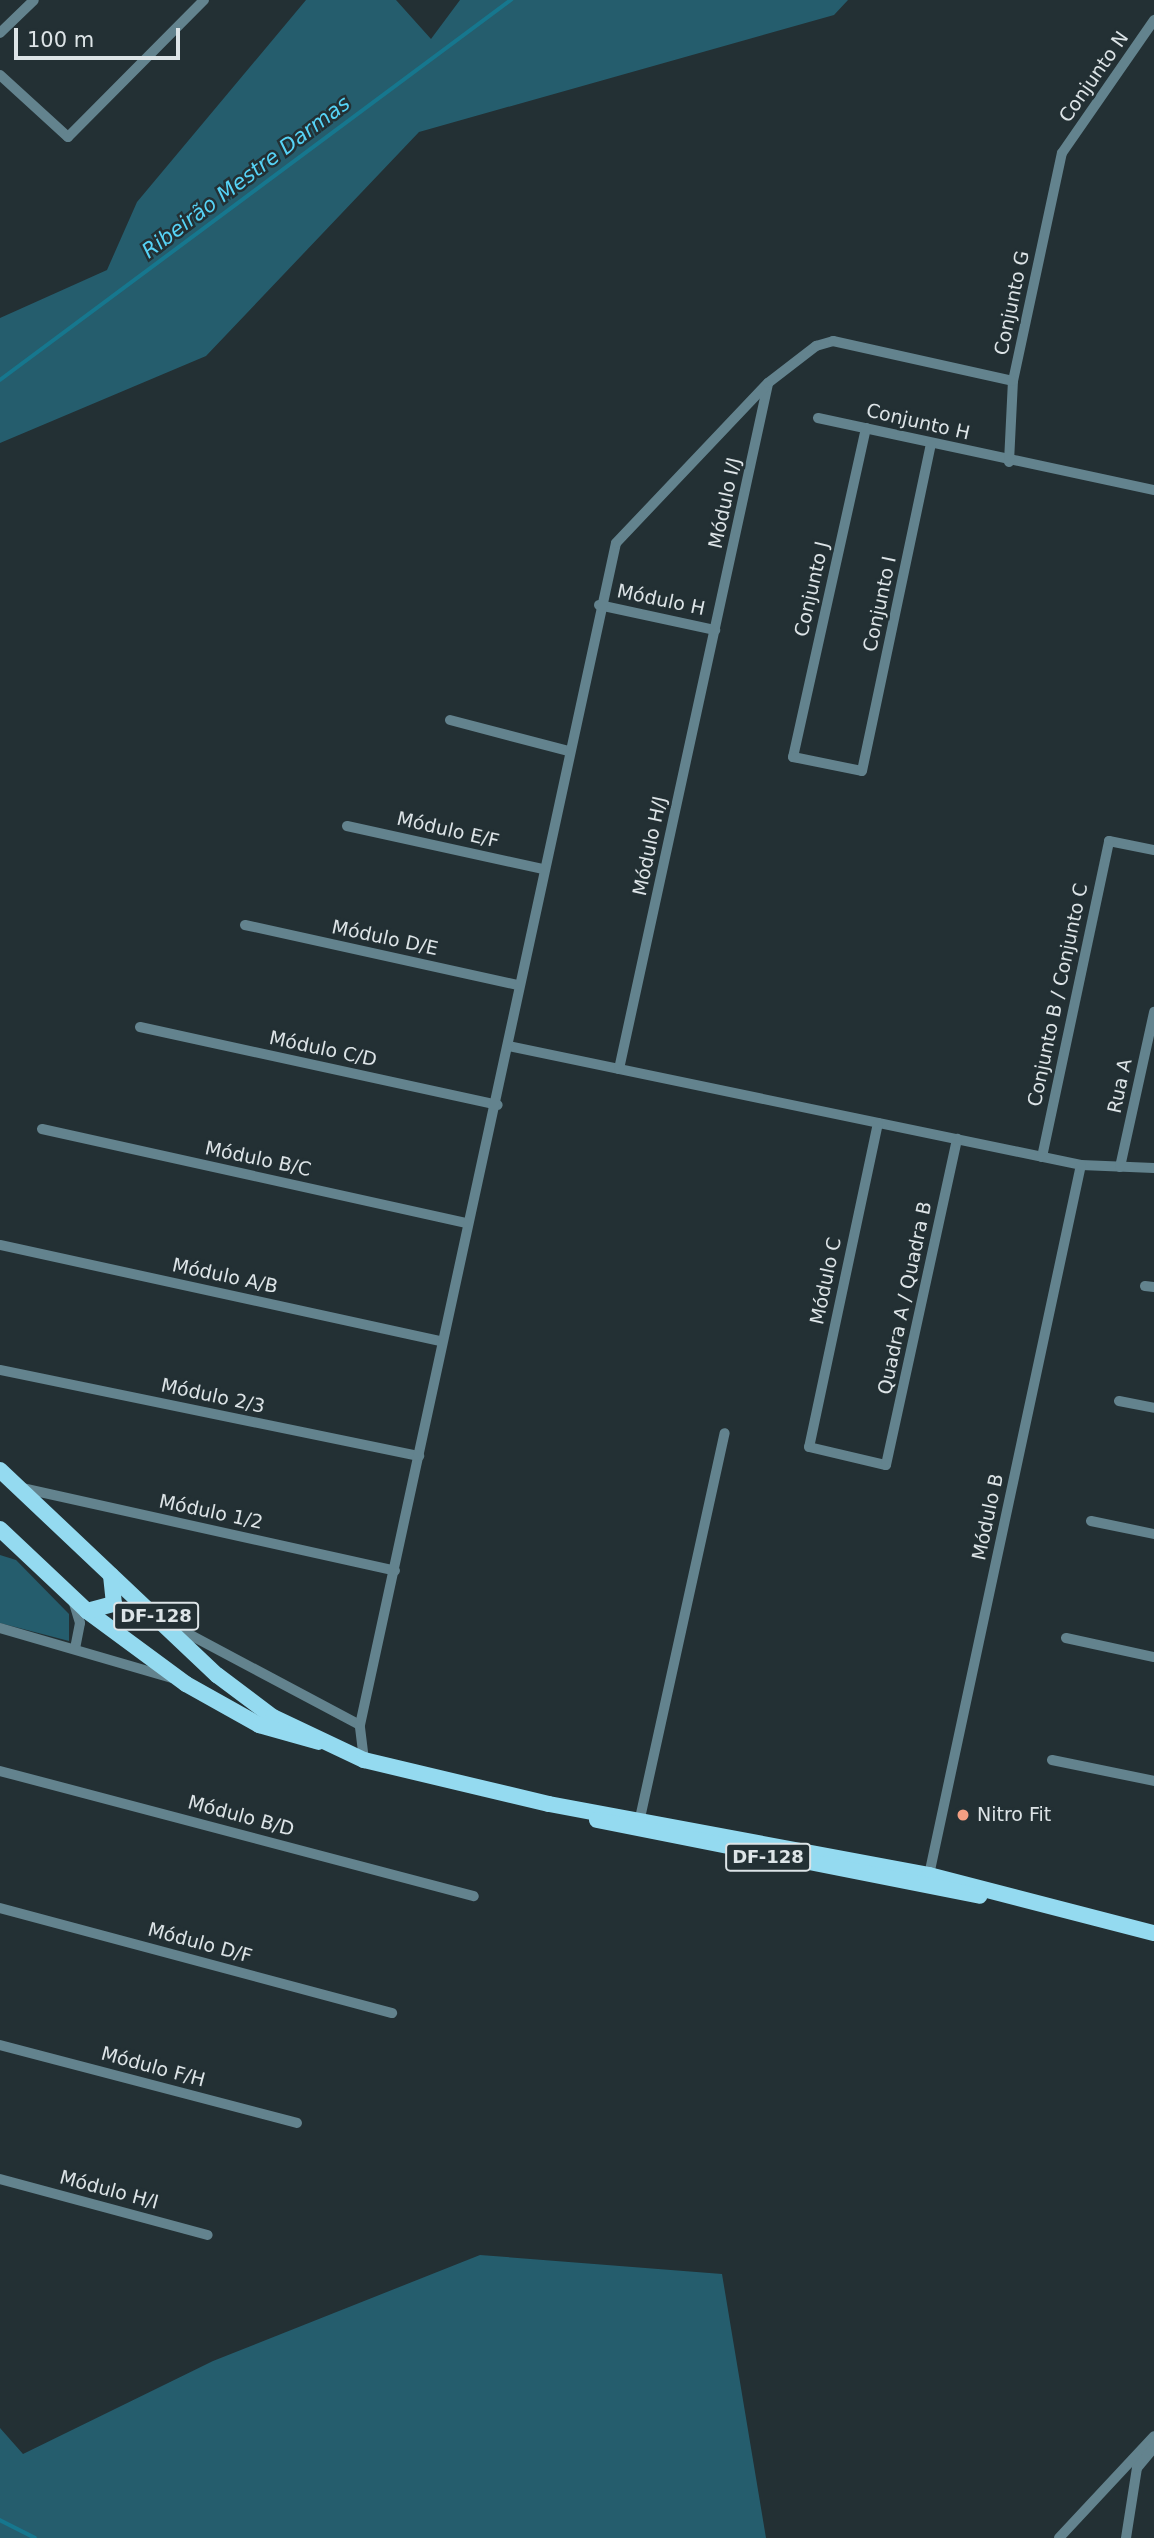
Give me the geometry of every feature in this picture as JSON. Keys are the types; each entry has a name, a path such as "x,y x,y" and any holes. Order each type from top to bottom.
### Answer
{"main road":[{"name":"DF-128","path":"0,1470 242,1695 325,1743 364,1760 729,1849 866,1871 929,1875 989,1895 1154,1933"},
{"name":"DF-128","path":"0,1529 87,1611 182,1681 259,1725 325,1743"},
{"path":"87,1611 114,1604 111,1576"},
{"name":"DF-128","path":"549,1804 640,1818 711,1834 866,1871 905,1886 953,1895 989,1895"},
{"path":"711,1834 729,1849"},
{"path":"905,1886 929,1875 953,1895"}],"street":[{"path":"0,33 33,0"},
{"path":"0,75 68,137 204,0"},
{"name":"Conjunto N","path":"1062,153 1154,20"},
{"name":"Conjunto G","path":"1009,462 1013,381 1062,153"},
{"path":"364,1760 360,1725 395,1571 467,1223 498,1105 518,985 542,869 599,605 616,543 768,383 816,346 833,341 1013,381"},
{"name":"Módulo I/J","path":"715,630 768,383"},
{"name":"Conjunto H","path":"818,418 1009,462 1154,490"},
{"name":"Conjunto J","path":"862,771 793,757 866,428"},
{"name":"Conjunto I","path":"862,771 931,444"},
{"name":"Módulo H","path":"599,605 715,630"},
{"name":"Módulo H/J","path":"619,1069 715,630"},
{"path":"450,720 568,751"},
{"name":"Módulo E/F","path":"347,826 542,869"},
{"name":"Conjunto B / Conjunto C","path":"1042,1157 1109,841 1154,850"},
{"name":"Módulo D/E","path":"244,925 518,985"},
{"name":"Rua A","path":"1120,1167 1154,1012"},
{"name":"Módulo C/D","path":"140,1027 498,1105"},
{"path":"508,1046 1081,1166 1154,1168"},
{"name":"Módulo C","path":"878,1123 809,1447 886,1465"},
{"name":"Módulo B/C","path":"42,1129 467,1223"},
{"name":"Quadra A / Quadra B","path":"886,1465 957,1139"},
{"name":"Módulo B","path":"929,1875 1081,1166"},
{"name":"Módulo A/B","path":"0,1245 442,1341"},
{"name":"Módulo 2/3","path":"0,1370 419,1456"},
{"path":"1119,1401 1154,1408"},
{"path":"640,1818 725,1433"},
{"name":"Módulo 1/2","path":"19,1488 395,1571"},
{"path":"1091,1521 1154,1534"},
{"path":"73,1599 80,1623 75,1648"},
{"path":"159,1618 360,1725"},
{"path":"0,1628 182,1681"},
{"path":"1066,1638 1154,1657"},
{"path":"1052,1760 1154,1781"},
{"name":"Módulo B/D","path":"0,1771 474,1896"},
{"name":"Módulo D/F","path":"0,1908 392,2012"},
{"name":"Módulo F/H","path":"0,2045 298,2123"},
{"name":"Módulo H/I","path":"0,2179 208,2235"},
{"path":"1059,2538 1154,2436"},
{"path":"1126,2538 1137,2468 1154,2448"}],"shaded area":[{"path":"306,0 396,0 431,39 460,0 848,0 834,15 419,132 206,356 0,443 0,318 107,270 137,202"},
{"path":"0,1555 16,1560 69,1614 69,1641 0,1623"},
{"path":"480,2255 722,2274 766,2538 0,2538 0,2428 23,2454 213,2361"}],"waterway":[{"name":"Ribeirão Mestre Darmas","path":"0,380 511,0"},
{"path":"0,2520 35,2538"}],"place":[{"name":"Nitro Fit","path":"963,1815"}]}
